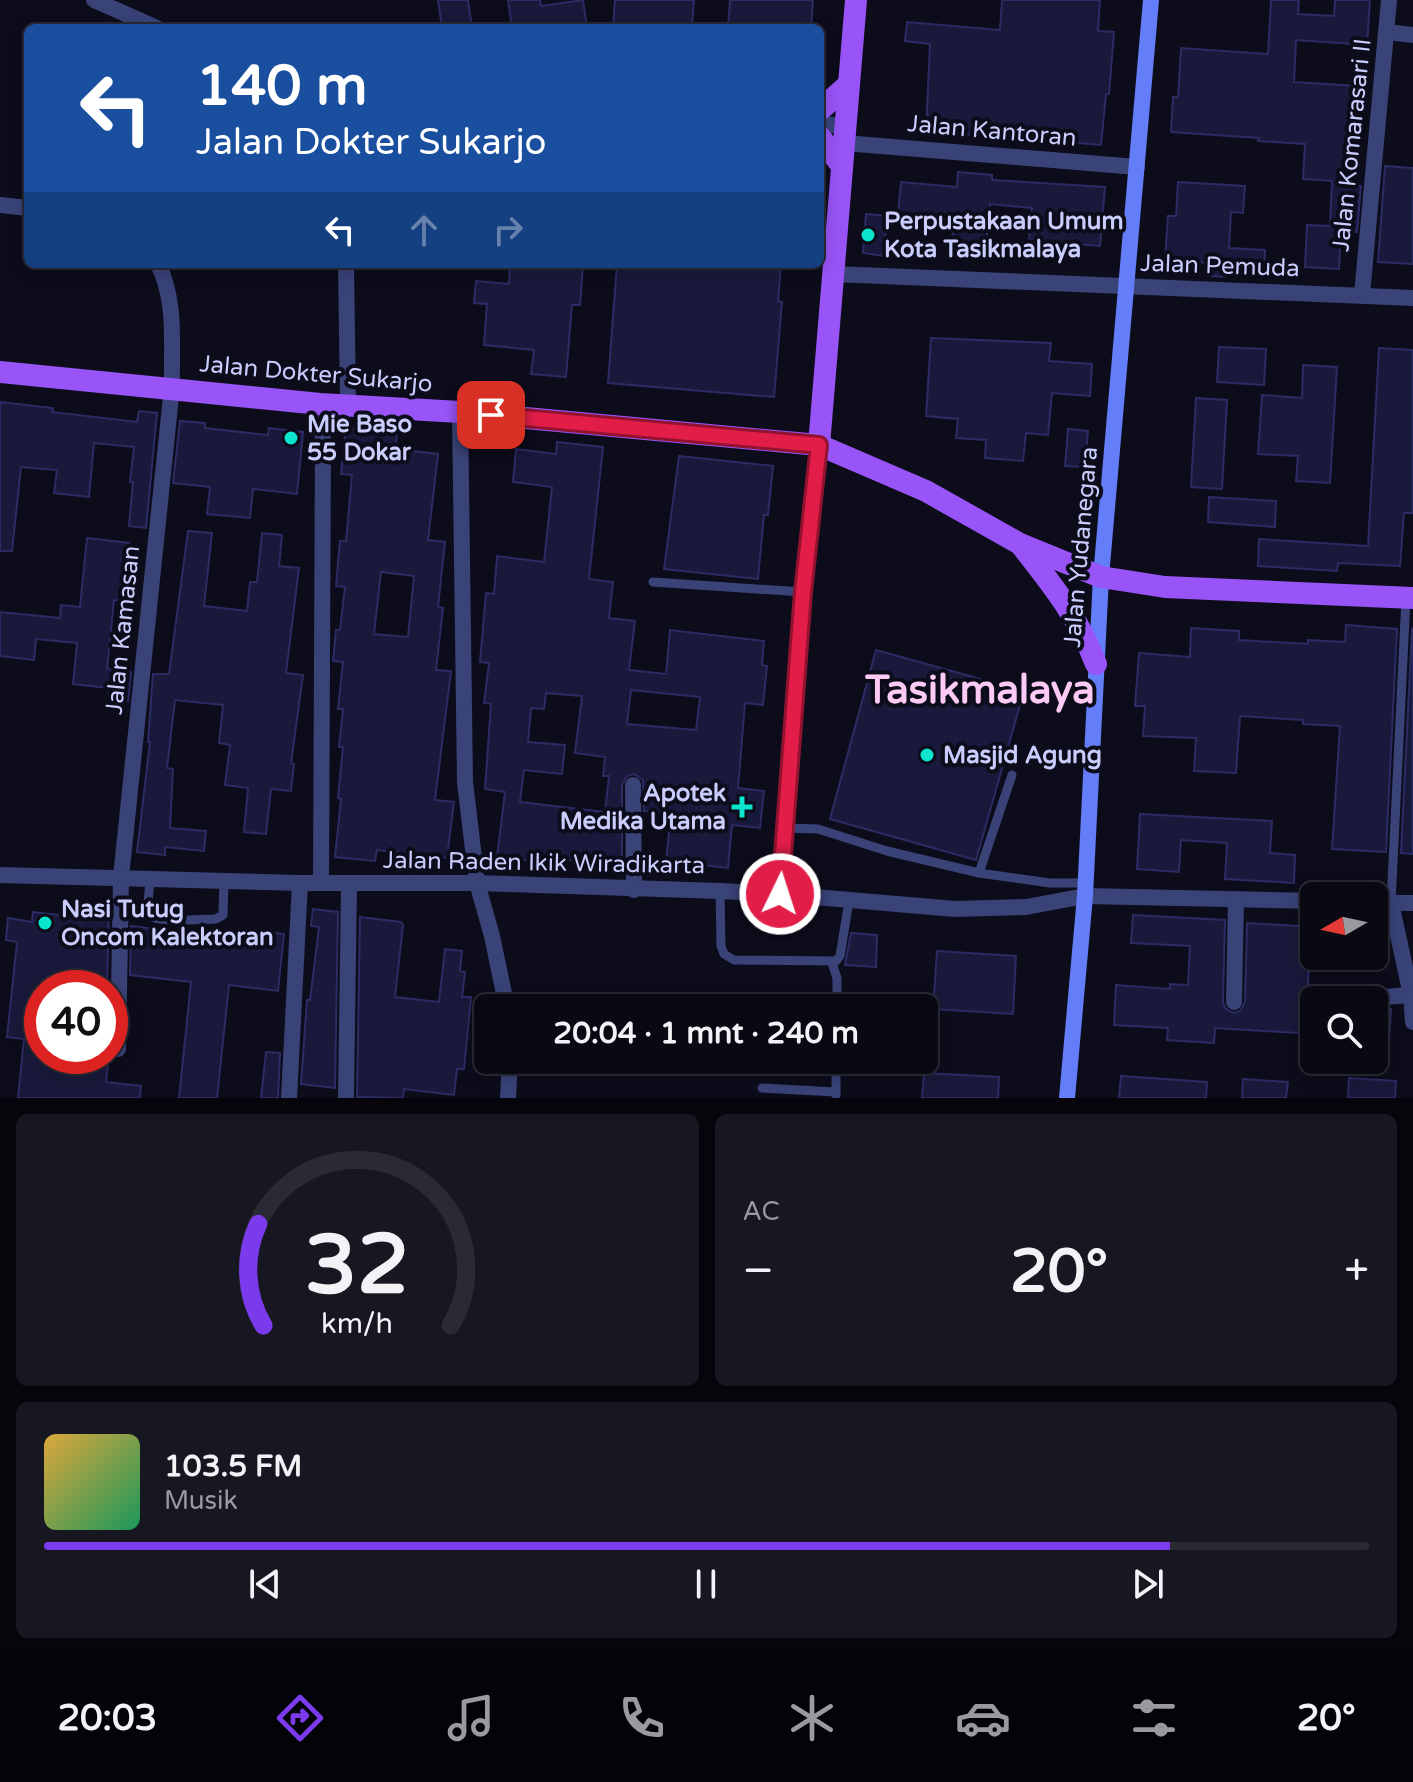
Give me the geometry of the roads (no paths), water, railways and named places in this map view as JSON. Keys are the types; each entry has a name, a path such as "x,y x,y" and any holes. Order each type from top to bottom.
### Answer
{"main road":[{"path":"819,445 856,0"},
{"name":"Jalan Yudanegara","path":"1067,1098 1085,889 1101,577 1151,0"},
{"path":"824,106 848,85"},
{"path":"824,142 842,166"},
{"name":"Jalan Dokter Sukarjo","path":"0,372 320,404 460,412 819,445 926,491 1020,544"},
{"path":"1020,544 1101,577 1165,587 1409,598"},
{"path":"1020,544 1064,599 1082,630 1096,664"}],"street":[{"path":"94,0 141,24"},
{"name":"Jalan Komarasari II","path":"1362,295 1389,0"},
{"path":"139,2 141,24"},
{"path":"1387,32 1413,35"},
{"name":"Jalan Kantoran","path":"824,125 844,135 1137,167"},
{"path":"0,205 24,208"},
{"name":"Jalan Kamasan","path":"119,970 121,877 172,387 169,289 160,268"},
{"path":"346,268 348,404"},
{"name":"Jalan Pemuda","path":"834,274 1413,298"},
{"path":"320,404 323,440 321,883"},
{"path":"460,412 465,782 477,883 504,994"},
{"path":"780,894 803,592 819,445"},
{"path":"633,785 634,890"},
{"name":"Jalan Raden Ikik Wiradikarta","path":"0,875 300,883 477,883 720,891 955,909 1026,907 1085,889 1300,901"},
{"path":"289,1098 300,883"},
{"path":"346,1098 349,883"},
{"path":"1234,1002 1236,899"},
{"path":"1388,903 1413,903"},
{"path":"1388,919 1411,995 1413,1022"},
{"path":"1388,997 1411,995"},
{"path":"508,1098 509,1074"}],"lane":[{"path":"653,582 803,592"},
{"path":"1385,882 1409,598"},
{"path":"979,873 1012,775"},
{"path":"785,828 818,829 887,851 979,873 1085,889"},
{"path":"150,880 147,915 152,919 177,920 216,919 223,915 224,880"},
{"path":"720,891 721,946 728,958 832,963 840,956 849,901"},
{"path":"832,963 837,978 837,994"},
{"path":"762,1088 836,1095 836,1074"}],"place":[{"name":"Perpustakaan Umum Kota Tasikmalaya","path":"868,235"},
{"name":"Mie Baso 55 Dokar","path":"291,438"},
{"name":"Masjid Agung","path":"927,755"},
{"name":"Apotek Medika Utama","path":"742,807"},
{"name":"Nasi Tutug Oncom Kalektoran","path":"45,923"}],"district":[{"name":"Tasikmalaya","path":"980,690"}]}
